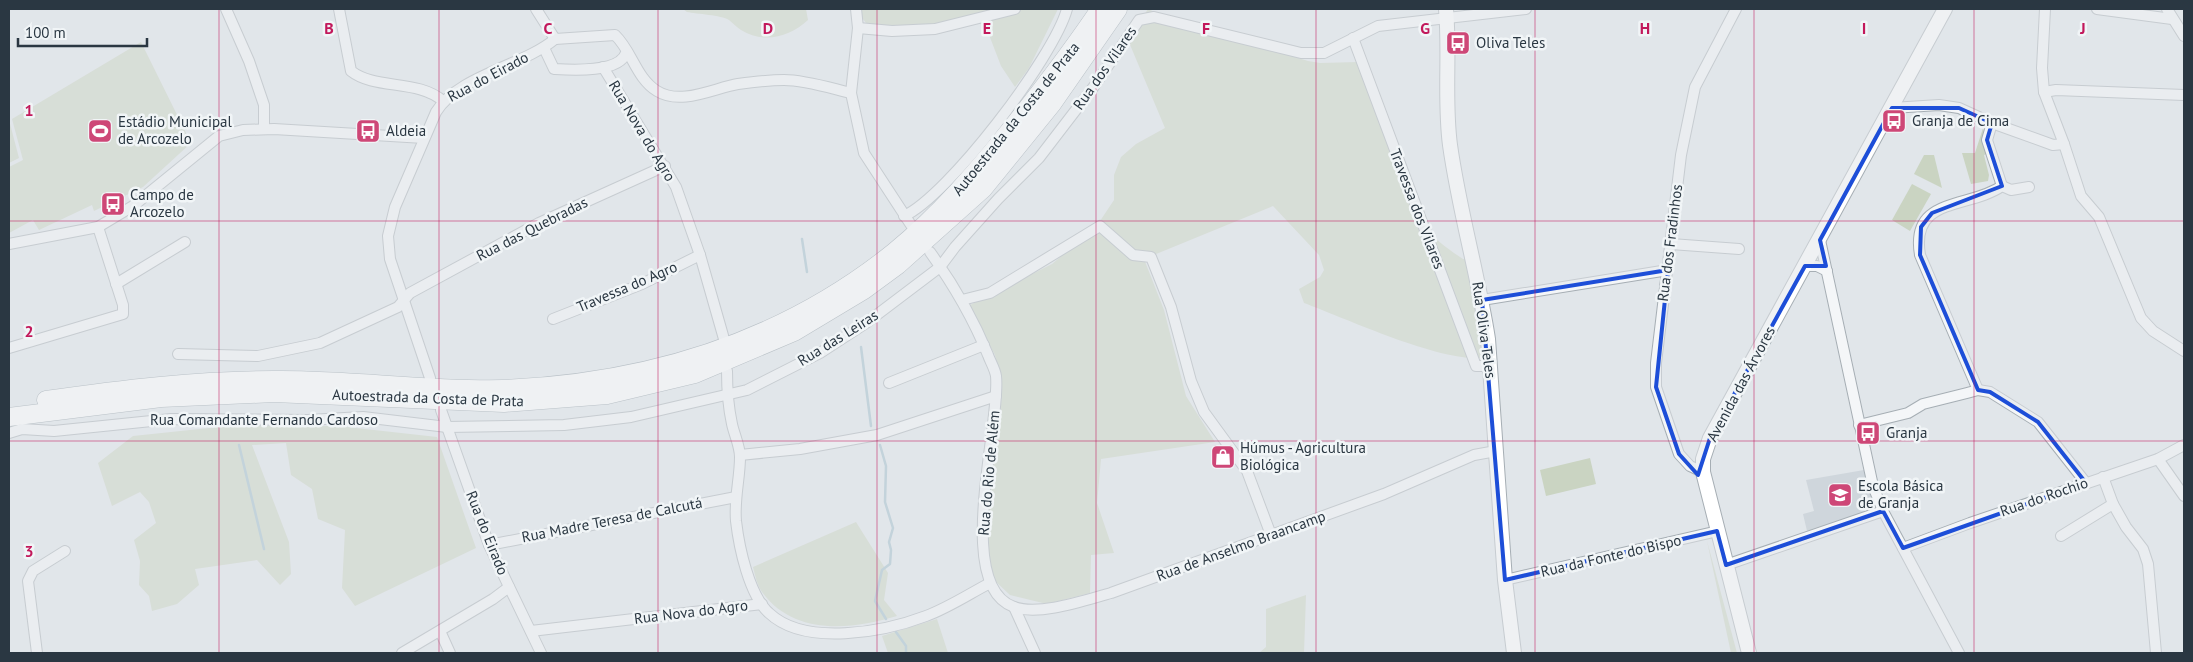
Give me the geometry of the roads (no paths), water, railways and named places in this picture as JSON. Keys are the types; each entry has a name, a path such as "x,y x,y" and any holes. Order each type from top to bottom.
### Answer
{"highway":[{"path":"1074,48 1084,9"},
{"name":"Autoestrada da Costa de Prata","path":"9,405 160,385 275,380 502,389 605,380 691,360 787,321 857,280 895,251 964,187 1074,48 1100,9"},
{"name":"Autoestrada da Costa de Prata","path":"9,417 161,398 274,393 504,403 607,395 695,374 794,332 864,290 898,265 983,188 1052,104 1118,9"}],"main road":[{"name":"Avenida das Árvores","path":"1749,653 1703,472 1703,459 1710,438 1945,9"},
{"name":"Rua Oliva Teles","path":"1446,13 1447,117 1450,145 1482,300 1490,366 1504,580 1514,653"}],"street":[{"path":"226,9 249,62 264,105 264,129"},
{"path":"339,9 351,71 359,77 407,86 437,95 443,100"},
{"path":"536,9 554,39 615,35 624,44 626,53 634,61 642,77 656,91 667,96 682,97 738,84 785,80 851,93"},
{"path":"856,9 858,28 851,93 864,153 910,225"},
{"path":"858,28 892,31 935,29 1015,9"},
{"path":"904,216 917,210 931,198 963,164 1034,72 1063,24 1067,9"},
{"name":"Rua dos Vilares","path":"940,267 961,240 1040,158 1095,85 1139,20 1154,17 1301,53 1324,53 1378,26 1446,13 1526,9"},
{"name":"Rua dos Fradinhos","path":"1703,472 1690,466 1679,454 1656,387 1656,363 1681,155 1695,87 1736,9"},
{"path":"2046,9 2042,68 2044,92 2081,196 2100,217 2141,318 2153,331 2184,351"},
{"path":"2097,9 2172,19"},
{"path":"2166,9 2184,36"},
{"name":"Travessa dos Vilares","path":"1353,38 1476,366 1490,366"},
{"name":"Rua do Eirado","path":"430,378 390,259 388,236 395,207 424,138 443,100 493,71 544,48 554,39"},
{"path":"544,48 554,69 614,65 624,58 626,53"},
{"name":"Rua Nova do Agro","path":"604,67 676,187 700,254 724,339"},
{"path":"2044,92 2056,90 2184,95"},
{"path":"1892,108 1939,105 1959,108 1992,123 2053,145 2064,144"},
{"path":"1992,123 1987,140 2002,186 2011,190 2029,187"},
{"path":"9,244 98,227 133,206 219,136 242,130 264,129 424,138"},
{"name":"Rua das Quebradas","path":"178,354 258,356 320,343 398,307 410,293 538,223 665,166"},
{"path":"1978,390 1920,255 1918,240 1921,227 1932,213 1944,207 1992,193 2002,186"},
{"path":"962,300 990,293 1100,226 1133,255 1151,257 1171,307 1191,381 1204,412 1247,471 1271,535"},
{"path":"9,348 122,314 123,305 98,227"},
{"path":"1820,240 1873,486 1883,511 1959,653"},
{"path":"116,284 185,242"},
{"path":"1670,244 1739,249"},
{"name":"Rua do Rio de Além","path":"930,252 962,300 996,374 996,396 982,521 984,561 990,583"},
{"name":"Travessa do Agro","path":"553,319 642,284 700,254"},
{"path":"1805,266 1817,266 1827,271"},
{"name":"Rua das Leiras","path":"727,396 747,390 820,353 866,322 940,267"},
{"path":"1482,300 1668,270"},
{"path":"889,383 984,345"},
{"name":"Rua Nova do Agro","path":"531,631 762,604 749,578 738,535 736,497 740,455 727,396 726,371"},
{"path":"1859,425 1908,413 1923,404 1978,390 1990,392 2038,422 2086,483"},
{"name":"Rua Comandante Fernando Cardoso","path":"9,433 22,429 54,431 131,422 189,419 308,420 363,417 447,427 595,422 631,417 727,396"},
{"path":"740,455 800,449 877,435 996,396"},
{"name":"Rua do Eirado","path":"441,410 489,545 542,653"},
{"name":"Rua do Rochio","path":"1903,548 2158,459 2184,445"},
{"name":"Rua de Anselmo Braancamp","path":"1014,607 1034,609 1069,604 1111,593 1384,494 1474,455 1496,451"},
{"path":"2158,459 2184,496"},
{"path":"2104,477 2113,504 2126,528 2143,549 2148,564 2156,653"},
{"name":"Rua Madre Teresa de Calcutá","path":"489,545 736,497"},
{"path":"2061,536 2113,504"},
{"path":"1726,565 1883,511"},
{"name":"Rua da Fonte do Bispo","path":"1504,580 1718,531"},
{"path":"38,653 28,581 33,571 65,551"},
{"path":"762,604 769,613 793,626 811,632 845,634 893,626 927,616 990,583 1002,598 1014,607 1035,653"},
{"path":"402,653 509,587"},
{"path":"440,631 450,653"}],"waterway":[{"path":"802,239 807,272"},
{"path":"861,347 871,426"},
{"path":"239,445 264,549"},
{"path":"880,445 886,466 885,502 893,528 889,542 891,550 890,564 882,570 875,601 886,619"},
{"path":"896,632 906,646 906,653"}],"place":[{"name":"Oliva Teles","path":"1458,43"},
{"name":"Granja de Cima","path":"1894,121"},
{"name":"Estádio Municipal de Arcozelo","path":"100,131"},
{"name":"Aldeia","path":"368,131"},
{"name":"Campo de Arcozelo","path":"113,204"},
{"name":"Granja","path":"1868,433"},
{"name":"Húmus - Agricultura Biológica","path":"1223,457"},
{"name":"Escola Básica de Granja","path":"1840,495"}]}
